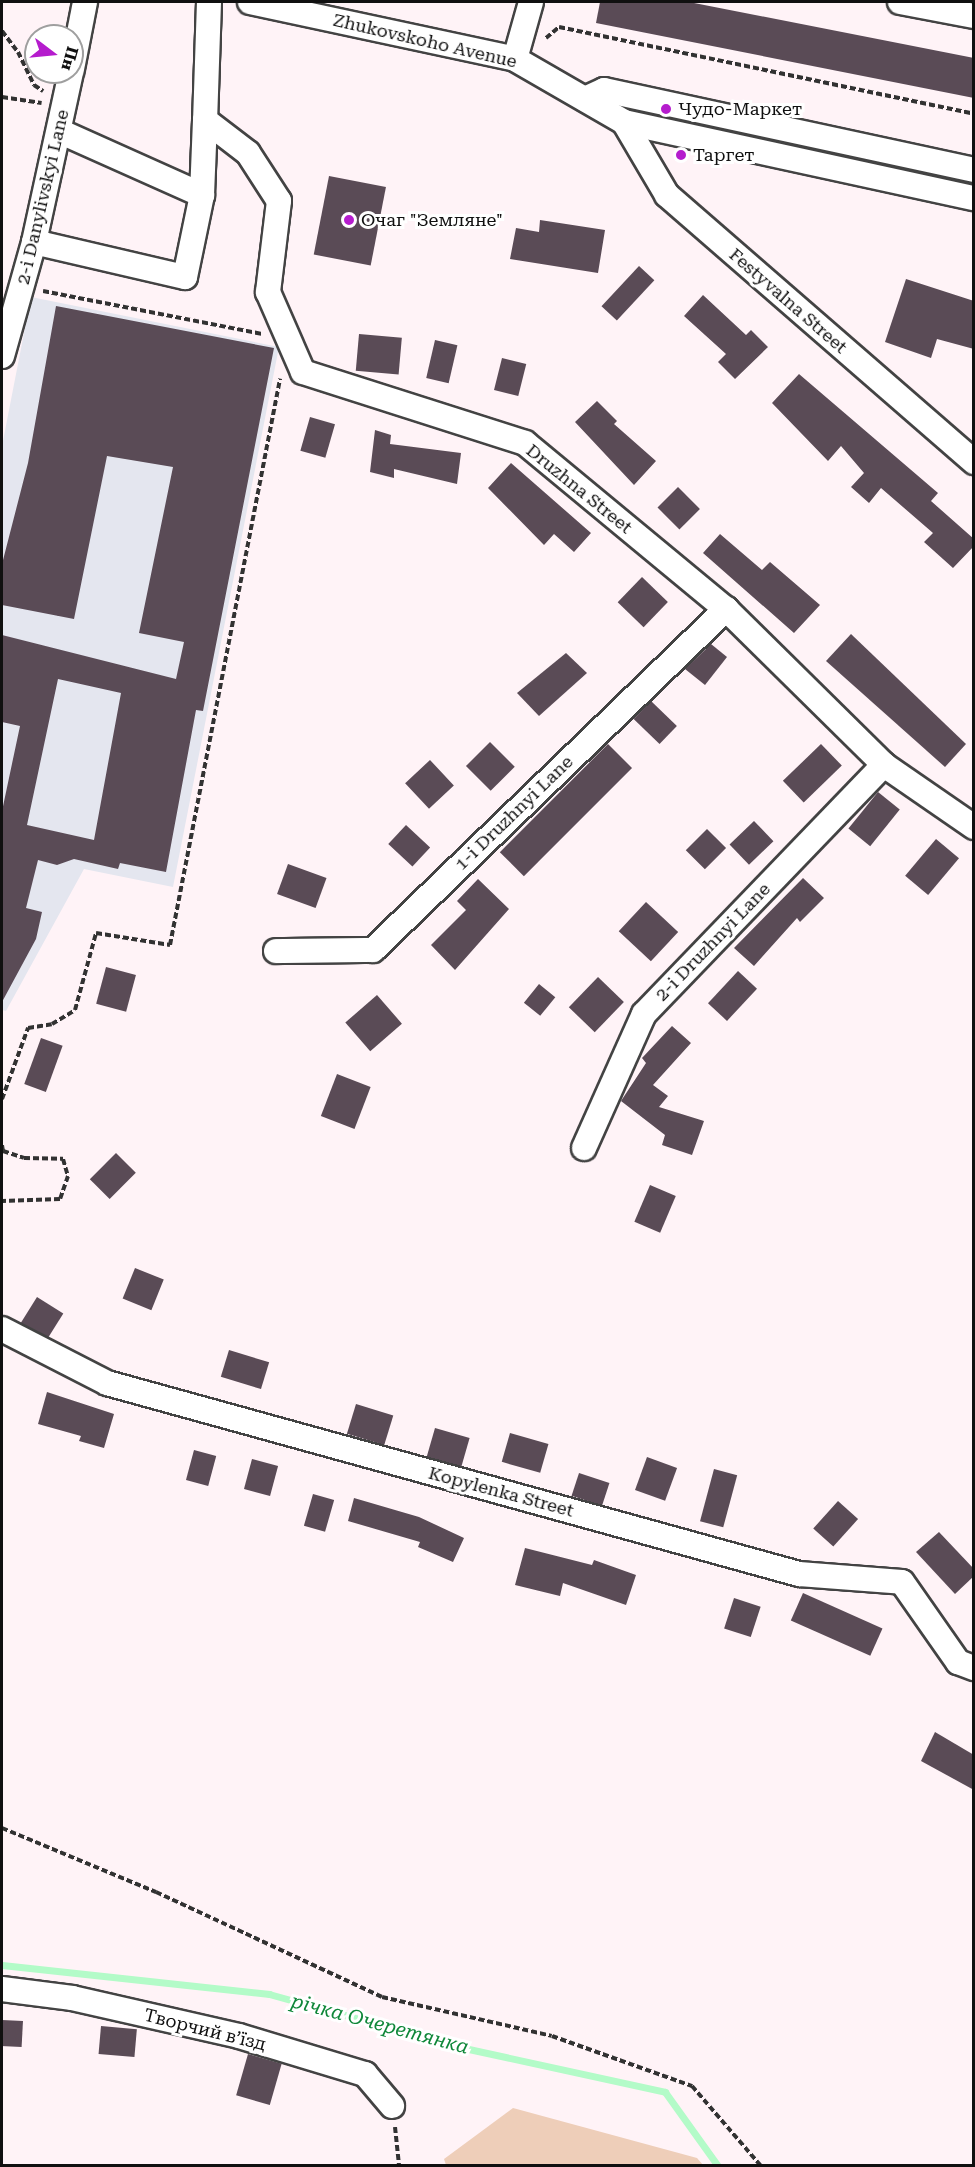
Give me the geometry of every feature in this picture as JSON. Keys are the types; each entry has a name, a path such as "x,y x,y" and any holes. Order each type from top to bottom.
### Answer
{"street":[{"name":"2-i Danylivskyi Lane","path":"81,24 85,2"},
{"path":"34,242 185,277 202,195 209,2"},
{"name":"Zhukovskoho Avenue","path":"250,2 518,52 585,99 624,122 974,198"},
{"path":"518,52 531,2"},
{"path":"900,2 974,16"},
{"name":"2-i Danylivskyi Lane","path":"2,356 5,321 22,287 69,84"},
{"path":"585,99 604,90 974,170"},
{"name":"Druzhna Street","path":"205,120 248,153 279,201 268,292 303,372 525,443 726,609 884,765 974,827"},
{"name":"Festyvalna Street","path":"624,122 667,195 974,462"},
{"path":"59,131 202,195"},
{"name":"1-i Druzhnyi Lane","path":"276,951 373,950 726,609"},
{"name":"2-i Druzhnyi Lane","path":"584,1148 644,1014 884,765"},
{"name":"Kopylenka Street","path":"2,1329 107,1383 799,1574 902,1582 958,1662 974,1668"},
{"name":"Творчий в’їзд","path":"2,1989 72,1998 250,2039 365,2074 392,2106"}],"path":[{"path":"518,52 540,43 559,27 974,114"},
{"path":"2,31 18,52 33,85 65,105"},
{"path":"2,97 65,105"},
{"path":"2,1099 28,1028 52,1024 75,1010 96,933 170,945 289,339 22,287"},
{"path":"2,1145 3,1150 24,1158 63,1159 68,1176 60,1199 2,1201"},
{"path":"2,1828 156,1892 382,1997 552,2036 692,2086 761,2166"},
{"path":"392,2106 399,2166"}],"shaded area":[{"path":"31,297 279,347 173,887 84,869 6,1011 2,1010 2,446"},
{"path":"513,2108 697,2158 703,2165 446,2165 444,2159"}],"building":[{"path":"600,2 689,2 974,58 974,98 596,23"},
{"name":"Очаг \"Земляне\"","path":"329,176 386,187 371,266 314,255"},
{"path":"540,220 605,230 598,273 510,259 516,228 539,232"},
{"path":"639,266 654,280 617,321 601,306"},
{"path":"906,279 974,301 974,349 937,339 931,358 885,342"},
{"path":"703,295 746,335 751,330 768,347 735,379 718,362 726,354 684,316"},
{"path":"56,306 274,348 203,711 196,710 166,872 120,863 118,869 74,859 57,865 38,860 26,908 42,912 36,939 2,1002 2,811 20,726 2,722 2,635 176,679 184,642 139,633 173,467 107,456 74,619 2,605 2,564 28,463","holes":["58,679 121,693 94,840 27,825"]},
{"path":"359,334 402,338 399,375 356,371"},
{"path":"435,340 457,345 449,383 426,378"},
{"path":"502,358 526,364 518,396 494,390"},
{"path":"799,374 938,493 931,501 974,539 974,546 953,568 924,542 933,533 881,488 869,503 851,487 864,473 841,446 828,461 772,403"},
{"path":"597,401 617,421 614,424 656,461 634,485 575,422"},
{"path":"310,417 335,424 325,458 300,451"},
{"path":"375,430 391,435 390,444 461,453 457,484 394,469 394,478 370,472"},
{"path":"511,463 591,533 574,552 554,534 544,545 488,488"},
{"path":"678,487 700,509 679,529 657,508"},
{"path":"720,534 762,570 770,562 820,605 794,633 703,553"},
{"path":"642,577 668,602 644,627 618,602"},
{"path":"851,634 966,744 945,767 826,661"},
{"path":"711,644 727,657 705,685 685,669"},
{"path":"566,653 587,673 539,716 517,693"},
{"path":"651,701 677,726 660,744 634,719"},
{"path":"490,742 515,767 491,791 466,766"},
{"path":"608,744 632,768 524,876 500,852"},
{"path":"821,744 842,766 804,802 783,781"},
{"path":"430,760 454,786 429,809 405,783"},
{"path":"878,792 900,810 870,846 848,829"},
{"path":"754,821 773,841 749,865 730,845"},
{"path":"406,825 430,848 412,867 388,844"},
{"path":"707,829 726,848 705,869 686,850"},
{"path":"936,839 959,858 928,895 905,876"},
{"path":"288,864 327,878 316,908 277,894"},
{"path":"803,878 824,898 800,922 797,918 754,966 734,948"},
{"path":"478,879 509,909 455,970 431,945 466,910 457,901"},
{"path":"646,902 678,932 651,961 619,931"},
{"path":"106,967 136,975 126,1012 96,1004"},
{"path":"738,971 757,989 727,1021 708,1003"},
{"path":"598,977 624,1002 595,1032 569,1007"},
{"path":"539,984 555,997 540,1016 524,1003"},
{"path":"377,995 402,1024 370,1051 345,1023"},
{"path":"672,1026 691,1043 653,1085 668,1096 659,1107 704,1121 692,1155 662,1145 665,1135 621,1101 646,1063 642,1058"},
{"path":"41,1038 63,1046 46,1092 24,1084"},
{"path":"337,1074 371,1087 354,1129 321,1116"},
{"path":"116,1153 136,1173 110,1199 90,1179"},
{"path":"650,1185 676,1196 660,1233 634,1222"},
{"path":"135,1268 164,1280 151,1310 123,1299"},
{"path":"37,1297 63,1313 47,1340 21,1323"},
{"path":"229,1350 269,1362 261,1389 221,1377"},
{"path":"47,1392 114,1414 104,1448 79,1441 81,1436 38,1424"},
{"path":"356,1404 393,1415 384,1445 347,1434"},
{"path":"435,1428 470,1438 461,1467 427,1457"},
{"path":"510,1433 548,1444 540,1473 502,1462"},
{"path":"194,1450 216,1456 208,1486 186,1480"},
{"path":"647,1457 677,1468 665,1501 635,1490"},
{"path":"252,1459 278,1466 270,1496 244,1489"},
{"path":"714,1469 737,1475 723,1527 700,1521"},
{"path":"579,1473 609,1483 602,1506 572,1496"},
{"path":"313,1494 334,1500 325,1532 304,1526"},
{"path":"354,1498 419,1517 464,1538 453,1562 418,1547 420,1542 348,1521"},
{"path":"838,1501 858,1519 833,1547 813,1528"},
{"path":"939,1532 974,1569 974,1576 955,1594 916,1552"},
{"path":"525,1548 592,1565 594,1560 636,1575 626,1605 563,1583 560,1596 515,1585"},
{"path":"803,1593 882,1628 870,1656 791,1620"},
{"path":"734,1598 761,1607 751,1637 724,1628"},
{"path":"935,1732 974,1755 974,1790 921,1761"},
{"path":"2,2020 23,2021 22,2047 2,2046"},
{"path":"101,2026 137,2029 134,2057 99,2054"},
{"path":"248,2054 282,2064 270,2105 236,2095"}],"waterway":[{"name":"річка Очеретянка","path":"2,1965 269,1994 464,2048 665,2092 718,2166"}],"place":[{"name":"Чудо-Маркет","path":"666,109"},
{"name":"Таргет","path":"681,155"},
{"name":"Очаг \"Земляне\"","path":"349,220"}]}
